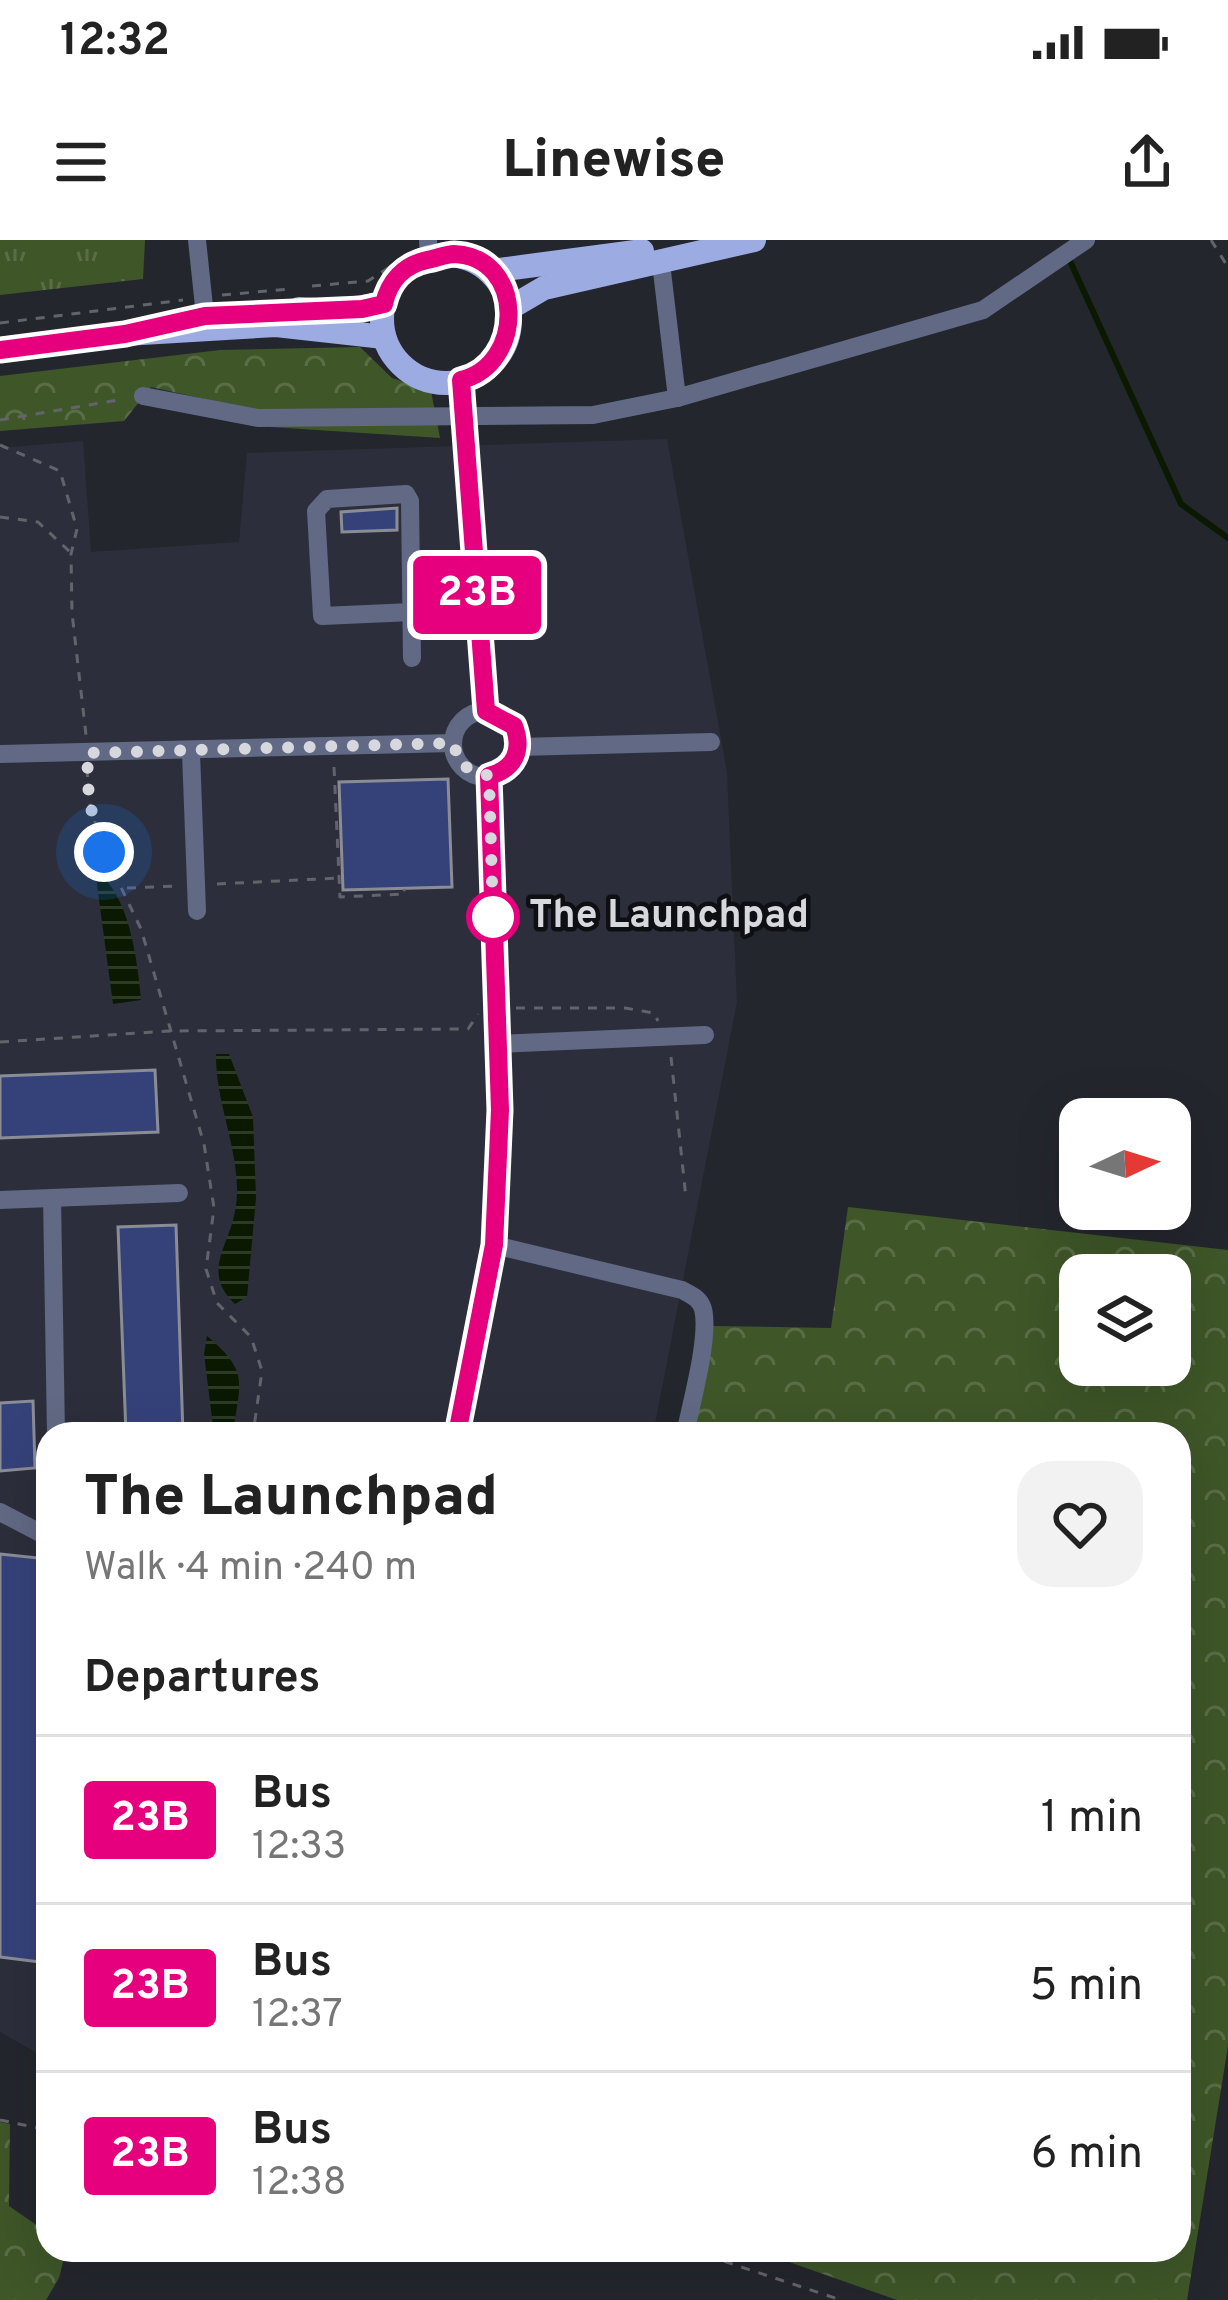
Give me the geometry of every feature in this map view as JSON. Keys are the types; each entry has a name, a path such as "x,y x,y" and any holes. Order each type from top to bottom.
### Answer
{"main road":[{"path":"491,271 510,308 502,350 489,367 461,380 428,380 409,371 384,337 384,304 397,276 428,250 453,254 491,271 708,240 728,244"},
{"path":"510,308 544,288 754,240"},
{"path":"125,334 205,316 335,311 384,304"},
{"path":"0,350 125,334 309,324 384,337"}],"street":[{"path":"197,240 205,316"},
{"path":"143,396 258,418 593,415 677,398 983,310 1086,240"},
{"path":"661,263 677,398"},
{"path":"461,380 486,711"},
{"path":"412,658 412,621 406,494 339,494 316,511 322,616 412,621 479,626"},
{"path":"486,711 514,726 519,747 509,767 489,776 461,765 453,743 466,718 486,711"},
{"path":"519,747 711,742"},
{"path":"0,754 191,753 453,743"},
{"path":"191,753 197,910"},
{"path":"459,1422 494,1245 497,1044 489,776"},
{"path":"497,1044 705,1035"},
{"path":"0,1200 179,1193"},
{"path":"52,1198 56,1422"},
{"path":"494,1245 682,1290 698,1299 704,1311 688,1422"},
{"path":"0,1512 36,1526"}],"path":[{"path":"1210,240 1228,267"},
{"path":"0,420 143,396"},
{"path":"0,446 60,471 73,501 77,530 71,554 89,802 104,852 126,888 204,1144 214,1208 206,1269 217,1303 251,1337 262,1371 255,1422"},
{"path":"0,518 38,523 71,554"},
{"path":"333,748 340,898 405,894 404,889"},
{"path":"126,888 339,878"},
{"path":"0,1042 169,1031"},
{"path":"0,2120 36,2128"},
{"path":"728,2262 841,2300"}],"shaded area":[{"path":"667,439 727,772 737,1002 655,1422 36,1422 36,2052 0,2032 0,448 83,441 91,552 239,542 247,453"},
{"path":"95,870 124,911 141,1000 113,1004"},
{"path":"216,1054 229,1054 253,1117 256,1198 247,1297 235,1304 218,1270 237,1192"},
{"path":"207,1336 236,1369 235,1422 212,1422 204,1354"}],"green space":[{"path":"0,240 145,240 143,279 0,295"},
{"path":"360,347 392,378 431,391 440,438 271,427 254,410 151,387 124,421 0,431 0,376 220,350"},
{"path":"848,1207 1228,1250 1228,2046 1187,2300 897,2300 789,2262 1191,2262 1191,1422 693,1422 712,1326 831,1328"},
{"path":"0,2122 10,2124 9,2206 36,2225 36,2262 63,2262 46,2300 0,2300"}],"building":[{"path":"397,508 397,530 342,532 341,512"},
{"name":"The Launchpad","path":"448,779 452,887 343,890 339,782"},
{"path":"155,1070 158,1132 0,1138 0,1076"},
{"path":"176,1225 183,1422 126,1422 118,1227"},
{"path":"33,1401 35,1468 0,1471 0,1403"},
{"path":"0,1554 36,1558 36,1962 0,1957"}],"waterway":[{"path":"1070,261 1181,504 1228,538"}],"bus line":[{"name":"23B","path":"0,350 125,334 153,324 205,316 362,309 384,304 397,276 412,262 453,254 491,271 503,288 510,329 502,350 489,367 461,380 486,711 496,712 514,726 519,747 509,767 489,776 500,1110 494,1245 460,1422"}],"place":[{"name":"The Launchpad","path":"493,917"}],"route":[{"path":"104,852 89,802 87,753 226,753 453,743 461,765 479,776 489,776 493,917"}]}
